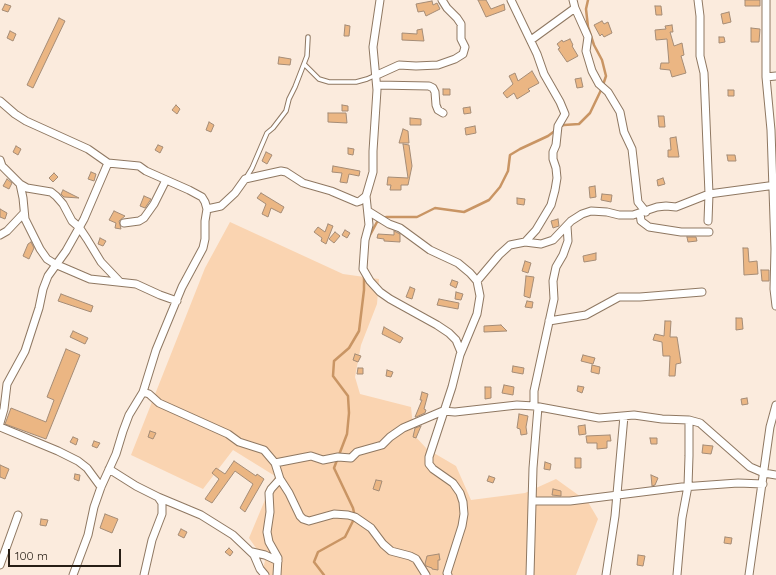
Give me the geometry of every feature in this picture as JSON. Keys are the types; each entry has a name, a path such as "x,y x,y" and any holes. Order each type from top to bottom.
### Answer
{"street":[{"path":"380,0 374,47 377,85 373,172 366,196 370,225 365,240 362,265 370,281 380,292 449,333 456,340 461,352"},
{"path":"377,75 399,65 438,65 455,59 463,54 465,47 461,39 461,24 442,0"},
{"path":"511,0 531,40 544,74 565,114 558,126 556,145 553,152 557,178 551,205 536,230 526,242"},
{"path":"573,0 588,37 586,51 592,71 599,84 608,92 620,112 624,132 632,149 638,202 643,212 641,221 649,227 681,232 709,232"},
{"path":"698,0 700,16 700,56 704,73 709,194 708,221"},
{"path":"766,0 766,77 772,130 775,185 776,306"},
{"path":"531,40 575,8"},
{"path":"766,77 776,76"},
{"path":"377,85 429,86 433,88 435,92 438,110 443,113"},
{"path":"0,101 26,121 88,149 108,163 140,166 202,197 207,209 205,221 205,243 177,301 156,350 143,392 129,415 116,454 101,487 94,507 88,535 73,575"},
{"path":"0,160 2,166 20,184 27,188 51,192 63,204 72,222 79,227 92,245 101,262 120,282"},
{"path":"101,487 87,468 78,461 58,451 1,428 7,384 25,350 48,276 55,264 66,251 79,227 94,198 108,163"},
{"path":"207,209 222,206 246,179 282,171 303,183 331,191 357,202 366,196"},
{"path":"124,223 139,221 144,218 154,204 166,180"},
{"path":"20,184 25,219 40,249 47,259 90,279 143,286 160,295 177,301"},
{"path":"478,281 499,255 510,246 526,242 541,244 553,240 570,221 592,210 620,215 633,215 657,207 676,207 709,194 775,185"},
{"path":"368,211 389,224 400,228 430,250 458,263 478,281 480,296 477,314 461,352 429,457 429,464 432,469 453,483 460,493 463,502 464,514 448,575"},
{"path":"0,235 7,231 24,213"},
{"path":"530,575 536,406 534,392 554,299 553,281 556,266 563,255 568,241 567,226"},
{"path":"549,321 586,315 619,297 640,297 702,292"},
{"path":"143,392 149,394 160,403 228,434 240,442 264,450 276,463 280,479 303,519 309,521 334,514 355,517 371,528 383,544 391,551 416,559 426,575"},
{"path":"276,463 311,456 324,460 338,457 351,458 357,452 382,445 390,437 410,424 443,411 455,412 517,405 536,406 599,418 634,416 689,420 700,423 750,467 764,473 776,475"},
{"path":"749,575 770,427 776,405"},
{"path":"606,575 617,494 624,416"},
{"path":"677,575 682,518 688,486 690,456 689,420"},
{"path":"109,469 136,486 201,515 217,524 233,535 252,552 260,569 265,575"},
{"path":"276,575 278,561 269,542 267,532 270,512 269,493 280,479"},
{"path":"532,501 570,501 688,486 738,483 763,484"},
{"path":"144,575 152,540 162,514 162,503 158,497"},
{"path":"0,565 18,516"},
{"path":"252,552 265,555 278,561"}],"lane":[{"path":"246,179 267,133 273,128 286,111 289,98 307,56 308,37"},
{"path":"304,64 319,79 329,82 356,82 377,75"}],"shaded area":[{"path":"230,222 343,274 379,279 377,304 361,345 355,377 360,394 411,407 414,435 427,449 456,466 471,500 525,493 556,479 588,502 598,519 576,575 261,575 265,561 249,538 275,476 233,450 203,489 131,455 205,268"}],"building":[{"path":"478,0 486,0 491,9 504,4 505,10 486,17"},
{"path":"745,0 760,0 760,6 745,6"},
{"path":"432,1 433,5 437,3 440,9 426,16 424,11 418,12 416,4"},
{"path":"5,4 11,6 8,12 2,10"},
{"path":"655,6 661,6 662,15 656,15"},
{"path":"729,12 731,22 723,24 721,14"},
{"path":"59,18 65,21 33,88 27,85"},
{"path":"602,21 604,24 608,22 612,33 604,37 602,34 600,36 594,25"},
{"path":"345,25 350,26 349,36 344,36"},
{"path":"672,25 673,32 670,32 674,46 682,43 684,55 681,56 686,73 672,77 670,70 660,69 661,63 669,63 667,39 656,40 655,30 666,29 665,26"},
{"path":"751,28 760,29 759,42 751,42"},
{"path":"422,29 424,41 402,40 402,33 417,34 417,30"},
{"path":"10,31 16,34 13,41 7,38"},
{"path":"719,37 724,37 725,42 719,43"},
{"path":"570,39 578,56 567,62 558,49 560,48 557,44 562,40 563,42"},
{"path":"279,57 291,59 290,65 278,64"},
{"path":"532,71 539,83 528,89 530,91 517,99 514,93 507,98 503,93 513,84 509,76 515,73 518,81"},
{"path":"581,78 583,87 577,88 575,79"},
{"path":"443,89 450,89 450,95 443,95"},
{"path":"728,90 734,90 734,96 728,96"},
{"path":"176,105 180,109 177,114 172,110"},
{"path":"342,105 348,106 348,111 342,111"},
{"path":"470,107 471,113 464,114 463,108"},
{"path":"328,113 346,113 347,123 328,122"},
{"path":"658,116 664,116 665,127 659,127"},
{"path":"410,118 421,119 421,125 410,125"},
{"path":"209,122 214,125 211,132 206,130"},
{"path":"475,126 476,133 466,135 465,128"},
{"path":"403,129 408,131 409,143 399,143"},
{"path":"676,137 679,157 668,157 668,150 671,150 670,138"},
{"path":"403,144 409,145 412,166 408,185 401,185 401,190 390,190 391,185 387,185 388,177 408,178"},
{"path":"158,145 163,147 160,153 155,150"},
{"path":"16,146 21,149 18,155 13,152"},
{"path":"348,148 354,149 353,155 348,154"},
{"path":"266,152 272,155 267,164 262,161"},
{"path":"727,155 735,155 736,161 728,161"},
{"path":"333,166 360,171 359,176 349,174 347,183 340,182 342,173 332,172"},
{"path":"91,172 96,174 94,181 88,179"},
{"path":"54,173 58,177 53,182 49,178"},
{"path":"663,178 665,184 658,186 657,180"},
{"path":"7,179 12,183 9,189 3,186"},
{"path":"595,186 596,197 590,198 589,187"},
{"path":"63,190 79,198 64,197 61,194"},
{"path":"261,193 284,207 281,213 271,208 268,217 262,214 266,204 257,198"},
{"path":"602,194 612,195 611,202 601,200"},
{"path":"144,196 151,199 145,208 140,206"},
{"path":"517,198 525,199 524,205 517,204"},
{"path":"0,209 7,213 5,219 0,217"},
{"path":"114,211 125,216 119,221 121,229 115,228 116,223 109,220"},
{"path":"558,219 559,226 553,228 551,221"},
{"path":"328,224 333,226 326,244 321,241 322,238 314,232 318,227 325,232"},
{"path":"345,230 350,233 347,238 342,235"},
{"path":"394,231 400,234 400,242 384,241 384,239 377,238 378,234 394,235"},
{"path":"335,232 340,236 334,243 329,239"},
{"path":"687,237 696,237 697,241 688,242"},
{"path":"100,238 106,241 103,246 98,244"},
{"path":"31,242 34,248 29,259 23,256 28,244"},
{"path":"743,248 748,248 749,262 757,261 758,274 744,275"},
{"path":"596,253 596,260 584,262 583,256"},
{"path":"525,261 531,263 528,273 522,271"},
{"path":"761,270 769,270 769,281 762,281"},
{"path":"526,276 534,277 530,298 524,296"},
{"path":"452,280 458,282 456,288 450,285"},
{"path":"410,287 415,289 412,299 406,297"},
{"path":"456,292 463,294 461,300 455,299"},
{"path":"61,294 93,306 91,312 58,301"},
{"path":"439,299 459,303 458,309 437,305"},
{"path":"527,301 533,302 532,308 525,307"},
{"path":"736,318 742,318 743,329 736,330"},
{"path":"665,321 671,321 670,337 677,337 681,363 676,364 675,376 669,376 670,356 663,356 662,342 653,340 655,334 664,336"},
{"path":"501,325 507,331 484,332 484,326"},
{"path":"384,327 403,338 400,343 382,334"},
{"path":"73,331 88,338 85,344 70,337"},
{"path":"66,349 80,355 46,439 5,424 11,408 46,422 54,400 47,397"},
{"path":"355,354 361,356 358,362 353,360"},
{"path":"583,355 595,358 593,364 581,361"},
{"path":"592,365 600,367 599,374 591,372"},
{"path":"513,366 524,368 523,374 512,372"},
{"path":"358,368 363,368 363,374 357,374"},
{"path":"387,370 393,372 391,377 386,376"},
{"path":"504,385 514,387 513,395 502,393"},
{"path":"578,386 584,387 582,393 577,391"},
{"path":"485,387 491,387 491,398 485,399"},
{"path":"422,392 428,394 424,409 426,410 425,413 415,417 422,400 420,400"},
{"path":"747,398 748,404 742,405 741,399"},
{"path":"519,414 528,416 526,427 527,434 521,435 520,429 517,428"},
{"path":"585,425 586,434 579,435 578,426"},
{"path":"421,426 416,438 413,437 415,428"},
{"path":"150,431 156,433 153,439 148,437"},
{"path":"610,435 611,441 607,441 607,448 597,449 597,443 587,443 586,436"},
{"path":"73,437 78,439 76,445 70,442"},
{"path":"650,438 657,438 657,444 651,444"},
{"path":"94,441 100,443 97,448 92,446"},
{"path":"703,445 713,446 711,454 702,453"},
{"path":"575,458 581,458 581,468 575,468"},
{"path":"234,461 256,476 257,474 264,479 245,512 240,508 253,484 235,471 212,503 205,499 219,479 212,473 216,468 225,474"},
{"path":"545,462 551,464 550,470 544,469"},
{"path":"0,465 9,469 5,479 0,477"},
{"path":"75,474 80,475 79,481 74,479"},
{"path":"651,475 658,478 655,485 652,486"},
{"path":"489,476 495,478 493,483 487,481"},
{"path":"376,480 382,481 379,491 373,489"},
{"path":"553,489 561,491 561,496 552,495"},
{"path":"105,514 118,519 112,533 100,528"},
{"path":"41,519 48,520 46,526 40,525"},
{"path":"181,529 187,532 184,538 178,535"},
{"path":"725,537 732,538 731,544 724,543"},
{"path":"229,548 233,552 230,556 225,552"},
{"path":"439,554 440,560 438,560 438,570 426,566 427,556"},
{"path":"638,555 645,556 643,566 637,565"}],"waterway":[{"path":"560,127 564,125 579,124 590,113 606,76 602,60 594,45 588,27 586,9 588,0"},
{"path":"369,237 377,222 386,217 417,217 435,208 464,212 489,200 500,187 508,171 510,155 548,136 556,130"},
{"path":"324,575 314,562 318,552 345,537 355,517 353,508 334,468 347,434 349,413 348,396 333,376 334,361 349,348 359,331 364,290 364,275"}]}
